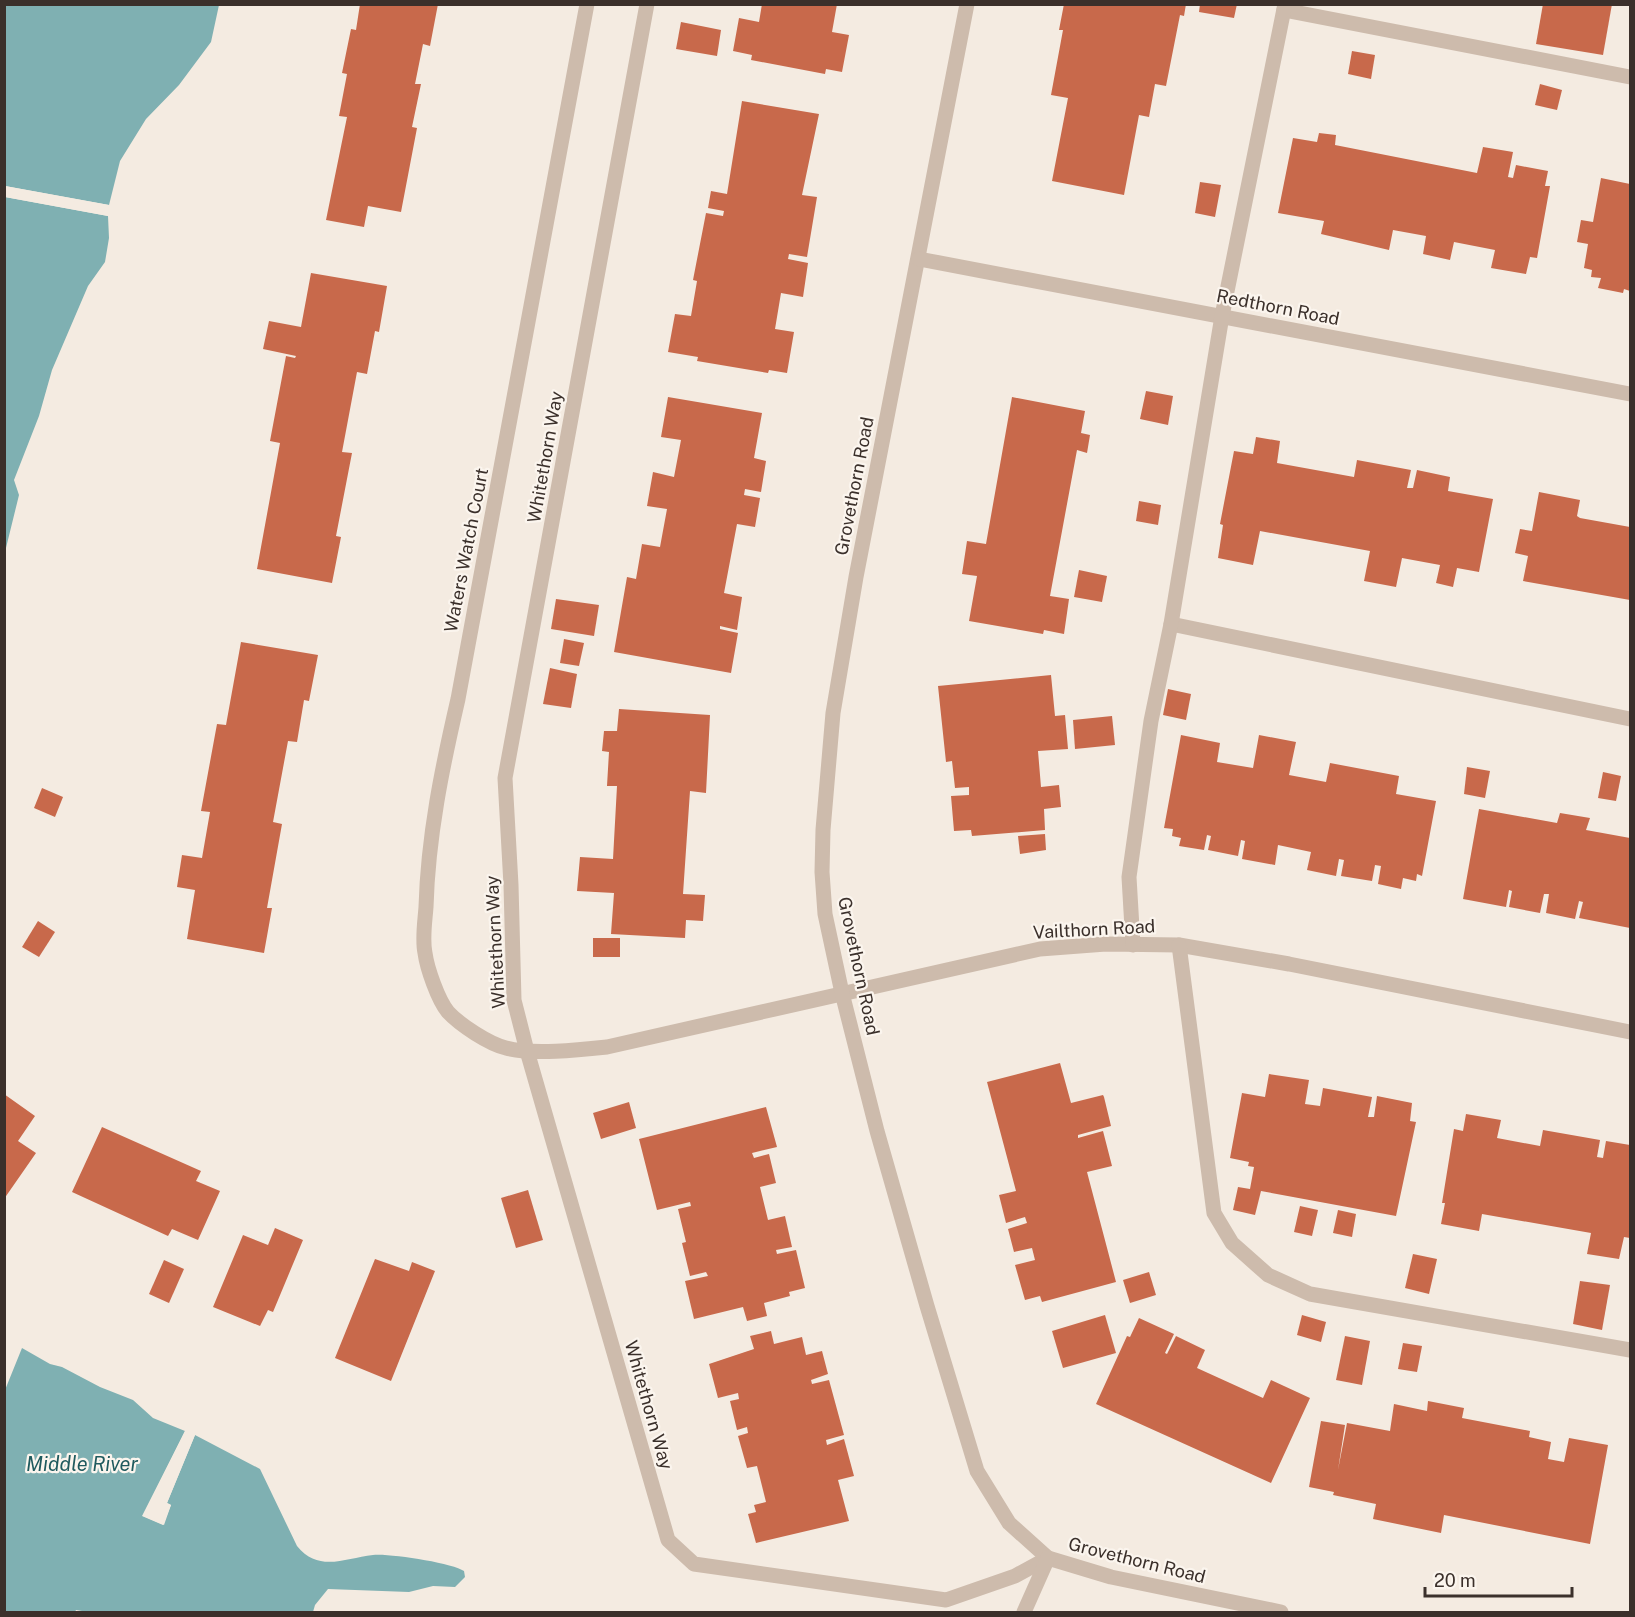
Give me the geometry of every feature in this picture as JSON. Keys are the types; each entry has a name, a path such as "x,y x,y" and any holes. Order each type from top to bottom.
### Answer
{"street":[{"name":"Waters Watch Court","path":"527,1051 505,1048 478,1035 448,1012 434,985 424,952 427,871 442,770 458,699 587,4"},
{"name":"Whitethorn Way","path":"647,4 506,778 514,1000 527,1051 668,1540 694,1564 946,1600 1015,1576 1048,1558"},
{"name":"Grovethorn Road","path":"967,4 856,577 833,713 823,830 822,872 825,914 842,993 877,1131 977,1471 1009,1523 1048,1558 1111,1577 1281,1612"},
{"path":"1133,945 1129,877 1151,721 1171,624 1222,316 1284,7 1630,76"},
{"name":"Redthorn Road","path":"919,259 1630,394"},
{"path":"1171,624 1630,719"},
{"name":"Vailthorn Road","path":"527,1051 568,1051 607,1047 1040,949 1106,944 1179,945 1289,964 1630,1032"},
{"path":"1179,945 1214,1212 1232,1243 1268,1275 1310,1293 1630,1350"},
{"path":"1024,1612 1048,1558"}],"water":[{"path":"4,5 219,5 211,42 179,85 146,119 120,161 109,205 5,186"},
{"path":"5,197 108,216 109,238 105,262 88,286 52,370 39,416 14,480 19,495 5,552"},
{"name":"Middle River","path":"22,1348 50,1364 62,1367 100,1387 133,1400 153,1418 185,1431 143,1516 164,1525 171,1505 167,1503 195,1435 260,1469 297,1546 314,1559 333,1562 373,1555 405,1557 458,1568 464,1571 465,1577 455,1587 433,1586 409,1592 328,1589 315,1605 313,1612 88,1612 76,1610 75,1612 5,1612 5,1390"}],"pier":[{"path":"5,186 109,205 109,208 4,189"},
{"path":"5,194 109,213 108,216 5,197"},
{"path":"185,1431 188,1432 147,1515 162,1521 167,1507 164,1502 192,1434 195,1435 167,1503 171,1505 163,1525 142,1516"}],"building":[{"path":"360,4 438,4 430,46 423,44 415,84 421,84 412,127 417,128 401,212 368,206 364,227 326,220 347,117 339,116 347,74 342,73 351,29 356,30"},
{"path":"762,4 837,4 832,32 849,35 842,72 826,69 825,74 751,60 752,55 733,51 739,18 759,22"},
{"path":"1064,4 1186,4 1184,16 1180,15 1166,86 1155,84 1149,117 1139,115 1124,195 1052,181 1068,98 1051,95 1063,30 1059,30"},
{"path":"1200,4 1237,4 1234,18 1199,12"},
{"path":"1543,4 1612,4 1603,55 1536,44"},
{"path":"681,22 721,30 717,56 676,49"},
{"path":"1352,51 1375,55 1371,79 1348,74"},
{"path":"1540,84 1562,90 1557,110 1535,105"},
{"path":"742,101 819,114 802,195 817,197 807,257 789,254 788,259 808,263 803,297 781,293 775,329 794,332 787,373 769,370 768,373 697,361 698,357 668,352 675,314 691,316 697,281 693,280 706,213 723,216 724,211 708,208 711,191 727,194"},
{"path":"1319,133 1336,135 1335,145 1477,173 1483,147 1513,152 1508,177 1513,178 1516,165 1548,171 1545,186 1550,186 1537,258 1530,257 1526,274 1491,268 1495,250 1454,242 1450,260 1423,254 1426,236 1393,230 1389,250 1321,234 1324,221 1278,213 1293,138 1317,142"},
{"path":"1601,178 1630,184 1630,291 1624,289 1623,293 1598,288 1601,278 1591,277 1592,270 1584,268 1588,244 1577,242 1581,220 1593,222"},
{"path":"1200,182 1221,185 1215,217 1195,213"},
{"path":"311,273 387,286 379,332 375,331 367,374 357,372 342,452 352,453 336,536 341,537 332,583 257,569 280,443 270,441 286,356 295,358 296,356 263,349 269,321 301,327"},
{"path":"1146,391 1173,396 1168,425 1140,419"},
{"path":"668,397 762,413 754,458 766,461 761,492 745,489 744,495 760,498 755,527 737,524 724,593 742,597 737,630 720,626 720,629 738,633 731,673 614,652 627,577 636,579 642,544 660,547 667,509 647,506 653,472 674,477 681,440 661,437"},
{"path":"1012,397 1085,411 1081,433 1090,435 1087,453 1077,450 1050,596 1069,599 1064,634 1044,630 1043,634 969,621 977,576 962,574 967,541 986,544"},
{"path":"1256,437 1280,441 1277,463 1354,477 1357,460 1411,470 1407,488 1413,488 1417,470 1450,477 1448,491 1493,499 1479,572 1457,568 1453,587 1436,583 1440,565 1402,558 1396,587 1364,581 1370,551 1260,531 1253,565 1218,558 1223,525 1220,524 1234,451 1253,454"},
{"path":"1539,492 1580,500 1577,516 1580,518 1630,527 1630,600 1523,581 1528,556 1515,553 1520,529 1532,531"},
{"path":"1139,501 1161,505 1158,525 1136,521"},
{"path":"1079,570 1107,576 1102,602 1074,597"},
{"path":"556,599 599,605 594,636 551,629"},
{"path":"564,639 584,643 579,666 560,663"},
{"path":"241,642 318,655 309,701 304,700 297,742 288,741 273,822 282,824 267,908 272,908 264,953 187,939 195,890 177,887 182,855 202,858 210,812 201,811 217,724 226,725"},
{"path":"550,668 577,674 571,708 543,704"},
{"path":"1051,675 1055,716 1065,715 1068,749 1038,751 1041,787 1059,785 1061,807 1044,809 1045,830 972,836 971,830 954,831 951,796 969,795 969,787 955,788 952,761 946,762 938,686"},
{"path":"1168,689 1191,694 1186,720 1163,715"},
{"path":"619,709 710,715 706,793 690,791 683,894 705,895 703,921 686,920 685,938 611,934 614,893 577,891 580,857 613,859 617,786 607,786 609,752 602,751 604,731 617,731"},
{"path":"1112,716 1115,745 1075,749 1073,720"},
{"path":"1181,735 1220,743 1217,762 1253,768 1259,735 1296,742 1289,775 1326,782 1330,763 1399,776 1396,794 1436,801 1422,876 1417,874 1416,881 1403,878 1401,889 1378,884 1381,866 1375,865 1372,881 1341,876 1344,860 1339,859 1336,876 1307,870 1311,852 1278,845 1275,865 1242,859 1245,841 1241,840 1238,856 1208,850 1211,836 1207,835 1204,850 1179,846 1181,838 1172,836 1173,829 1164,828"},
{"path":"1467,767 1490,771 1485,798 1464,794"},
{"path":"1603,772 1621,776 1616,801 1598,798"},
{"path":"42,788 63,797 55,817 34,808"},
{"path":"1479,809 1557,823 1560,813 1590,818 1586,830 1630,838 1630,928 1579,918 1583,902 1579,901 1575,919 1546,913 1549,894 1544,894 1540,913 1509,907 1512,891 1509,890 1506,907 1463,899"},
{"path":"1045,834 1046,850 1020,854 1018,836"},
{"path":"38,921 55,932 39,957 22,947"},
{"path":"593,938 620,938 620,957 593,957"},
{"path":"1060,1063 1071,1103 1103,1095 1104,1097 1111,1126 1078,1135 1078,1138 1103,1131 1112,1166 1087,1172 1116,1282 1042,1302 1040,1296 1025,1300 1015,1265 1035,1260 1032,1248 1014,1252 1008,1229 1027,1223 1025,1217 1006,1223 999,1195 1016,1191 987,1082"},
{"path":"1269,1074 1309,1080 1305,1104 1320,1106 1323,1088 1372,1097 1368,1117 1374,1117 1377,1096 1412,1103 1410,1121 1416,1122 1396,1216 1261,1191 1255,1215 1233,1210 1238,1187 1250,1189 1254,1167 1248,1166 1249,1162 1230,1158 1242,1093 1265,1097"},
{"path":"4,1094 35,1116 18,1141 36,1153 4,1199"},
{"path":"629,1102 636,1128 601,1139 593,1113"},
{"path":"766,1107 777,1147 752,1153 754,1158 769,1154 776,1183 760,1187 768,1220 785,1216 792,1247 776,1250 777,1254 796,1250 805,1288 789,1292 790,1296 764,1303 767,1316 747,1321 743,1307 694,1319 685,1281 708,1276 706,1272 690,1276 682,1243 686,1242 678,1209 691,1206 690,1202 657,1210 639,1139"},
{"path":"1466,1114 1501,1120 1497,1138 1540,1146 1543,1130 1600,1140 1597,1157 1603,1158 1606,1141 1630,1145 1630,1238 1624,1237 1619,1259 1587,1254 1591,1233 1482,1214 1479,1231 1441,1224 1445,1203 1442,1203 1454,1129 1463,1131"},
{"path":"102,1127 201,1171 196,1181 220,1191 198,1240 172,1229 168,1236 72,1192"},
{"path":"528,1190 543,1240 516,1248 501,1198"},
{"path":"1300,1206 1318,1210 1312,1236 1294,1232"},
{"path":"1338,1210 1356,1214 1352,1237 1333,1233"},
{"path":"275,1228 303,1240 273,1312 268,1310 260,1326 213,1307 243,1235 268,1245"},
{"path":"1413,1254 1437,1259 1429,1294 1405,1288"},
{"path":"375,1259 409,1271 412,1262 435,1271 391,1381 335,1358"},
{"path":"164,1260 184,1269 169,1303 149,1294"},
{"path":"1149,1272 1156,1295 1130,1303 1123,1280"},
{"path":"1580,1281 1610,1285 1602,1330 1573,1324"},
{"path":"1105,1315 1116,1353 1063,1368 1052,1331"},
{"path":"1302,1315 1326,1322 1321,1342 1297,1335"},
{"path":"1139,1318 1174,1334 1165,1353 1167,1354 1176,1336 1205,1350 1197,1368 1263,1398 1271,1380 1310,1398 1271,1483 1096,1404 1127,1336 1130,1337"},
{"path":"771,1331 774,1344 802,1337 806,1355 822,1351 828,1374 811,1380 812,1384 829,1380 844,1435 826,1440 827,1445 844,1439 854,1476 838,1480 849,1521 756,1543 748,1514 756,1512 754,1505 766,1502 757,1466 747,1468 738,1436 748,1433 747,1427 737,1430 730,1401 739,1399 738,1393 718,1398 709,1364 754,1349 750,1336"},
{"path":"1345,1336 1370,1341 1362,1385 1336,1380"},
{"path":"1403,1343 1422,1346 1417,1372 1398,1369"},
{"path":"1428,1401 1464,1408 1462,1418 1530,1431 1529,1437 1551,1442 1548,1459 1564,1462 1569,1438 1608,1445 1590,1544 1444,1515 1441,1533 1373,1519 1376,1504 1333,1495 1334,1492 1309,1487 1321,1421 1345,1425 1338,1470 1347,1423 1390,1431 1394,1404 1427,1411"}]}
